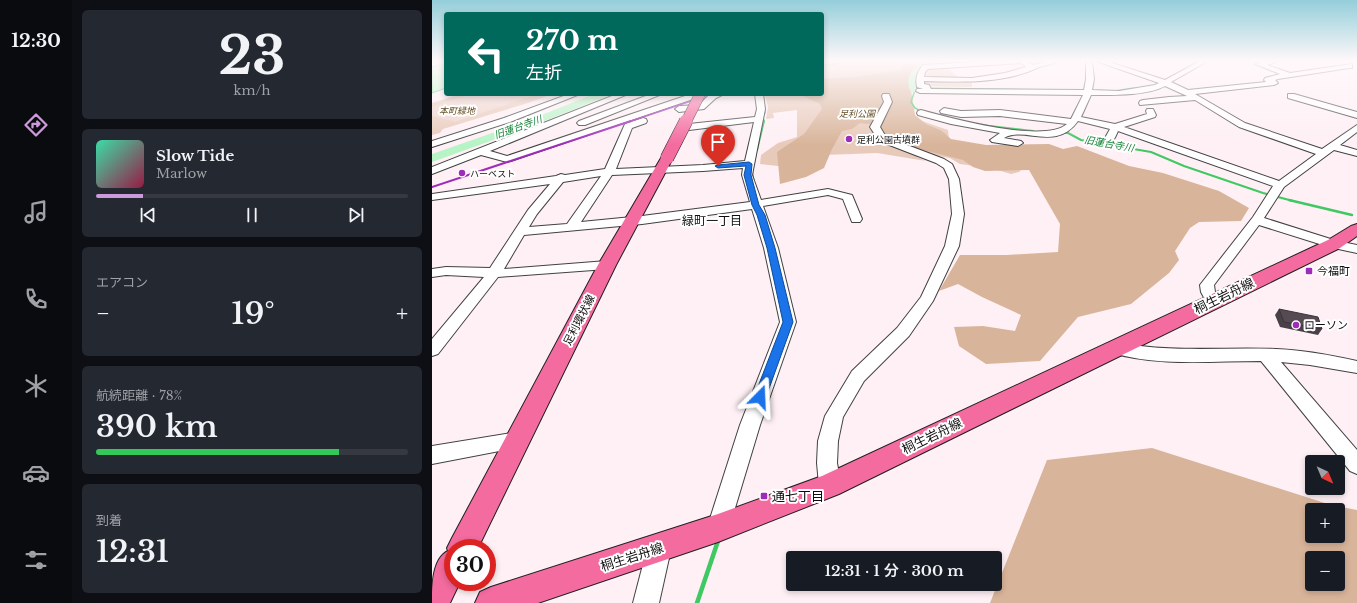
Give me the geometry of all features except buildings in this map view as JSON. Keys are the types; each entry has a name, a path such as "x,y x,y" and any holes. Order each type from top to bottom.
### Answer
{"main road":[{"name":"足利環状線","path":"467,539 607,265 691,112 695,96"},
{"path":"691,112 698,107 705,96"},
{"name":"桐生岩舟線","path":"491,603 659,549 830,485 1334,244 1357,230"},
{"path":"433,603 444,582"}],"street":[{"path":"925,89 924,91 1119,92 1137,89"},
{"path":"1089,89 1075,120 1065,130 1052,135 974,127 920,109 961,114 1000,114 1075,120 1115,127 1280,185"},
{"path":"1179,89 1242,125 1323,153"},
{"path":"1142,104 1191,95 1237,89"},
{"path":"432,144 507,120 571,96"},
{"path":"432,171 619,96"},
{"path":"582,123 653,96"},
{"path":"482,152 506,159 693,96"},
{"path":"572,226 609,172 628,126 677,109 701,106 714,96"},
{"path":"718,528 750,425 788,322 771,248 758,204 747,175 762,109 759,96"},
{"path":"830,485 827,462 828,441 834,416 858,376 903,332 928,298 952,246 958,214 954,178 948,166 940,161 882,139 875,127 888,102 886,96"},
{"path":"1291,96 1357,115"},
{"path":"1171,108 1206,104"},
{"path":"1106,142 1115,127 1152,115 1150,111"},
{"path":"565,118 598,128"},
{"path":"689,127 759,119"},
{"path":"1213,302 1208,292 1207,285 1256,220 1271,198 1272,192 1357,128"},
{"path":"1010,131 995,140 1018,143"},
{"path":"1332,146 1357,153"},
{"path":"432,197 561,177 663,164 749,164"},
{"path":"432,350 495,272 532,213 561,177"},
{"path":"519,232 632,220 758,204 828,192 848,197 856,219"},
{"path":"1256,220 1334,244 1357,249"},
{"path":"432,273 446,271 504,273 607,265"},
{"path":"1115,348 1143,354 1265,355 1303,358 1357,367"},
{"path":"1265,355 1294,391 1330,431 1357,466"},
{"path":"432,455 518,440"},
{"path":"646,603 659,549"}],"green space":[{"name":"足利公園","path":"824,89 911,89 909,102 898,108 919,120 948,130 949,140 985,146 1047,146 1019,172 1011,174 991,168 960,164 950,158 933,155 917,157 926,161 877,153 821,155 778,166 760,164 761,155 778,143 797,137 797,110 773,113 774,118 766,119 768,107 765,96 824,96"},
{"path":"824,89 911,89 915,115 926,124 942,131 951,139 986,145 1049,144 1063,149 1077,146 1129,166 1163,173 1219,191 1249,208 1241,221 1199,222 1190,228 1175,251 1179,260 1169,273 1131,304 1078,317 1040,361 986,364 959,346 954,327 983,326 1015,331 1021,315 958,284 939,291 960,255 1007,255 1058,252 1060,224 1029,170 985,171 973,167 963,160 903,145 884,135 876,125 860,123 852,129 842,131 824,168 806,177 780,184 777,152 804,134 822,109 820,104 802,96 824,96"},
{"name":"本町緑地","path":"454,96 547,96 443,129 440,133 432,135 432,103"},
{"path":"464,96 532,96 455,122 432,116 432,107"},
{"path":"1152,448 1325,503 1305,503 1305,543 1345,543 1345,508 1357,510 1357,603 990,603 995,591 1002,591 1002,573 1047,460"}],"shaded area":[{"path":"432,89 443,89 432,93"}],"waterway":[{"path":"998,89 1061,90"},
{"path":"1114,91 1126,89"},
{"name":"旧蓮台寺川","path":"915,90 911,102 915,108 923,112"},
{"name":"旧蓮台寺川","path":"432,158 528,124 598,96"},
{"path":"763,96 765,113"},
{"path":"757,150 764,121"},
{"name":"旧蓮台寺川","path":"981,125 1033,131"},
{"name":"旧蓮台寺川","path":"1060,133 1068,133 1081,140 1151,152 1184,166 1263,193 1291,201"},
{"path":"752,171 754,183"},
{"name":"旧蓮台寺川","path":"1291,201 1352,215"},
{"path":"697,603 719,538"}],"railway":[{"path":"631,121 706,96"},
{"path":"432,187 631,121"}],"place":[{"name":"足利公園古墳群","path":"849,139"},
{"name":"ハーベスト","path":"462,173"},
{"name":"今福町","path":"1309,271"},
{"name":"ローソン","path":"1296,325"},
{"name":"通七丁目","path":"764,496"}],"district":[{"name":"緑町一丁目","path":"712,220"}],"route":[{"path":"718,166 749,164 747,175 771,248 785,302 788,322 760,397"}]}
